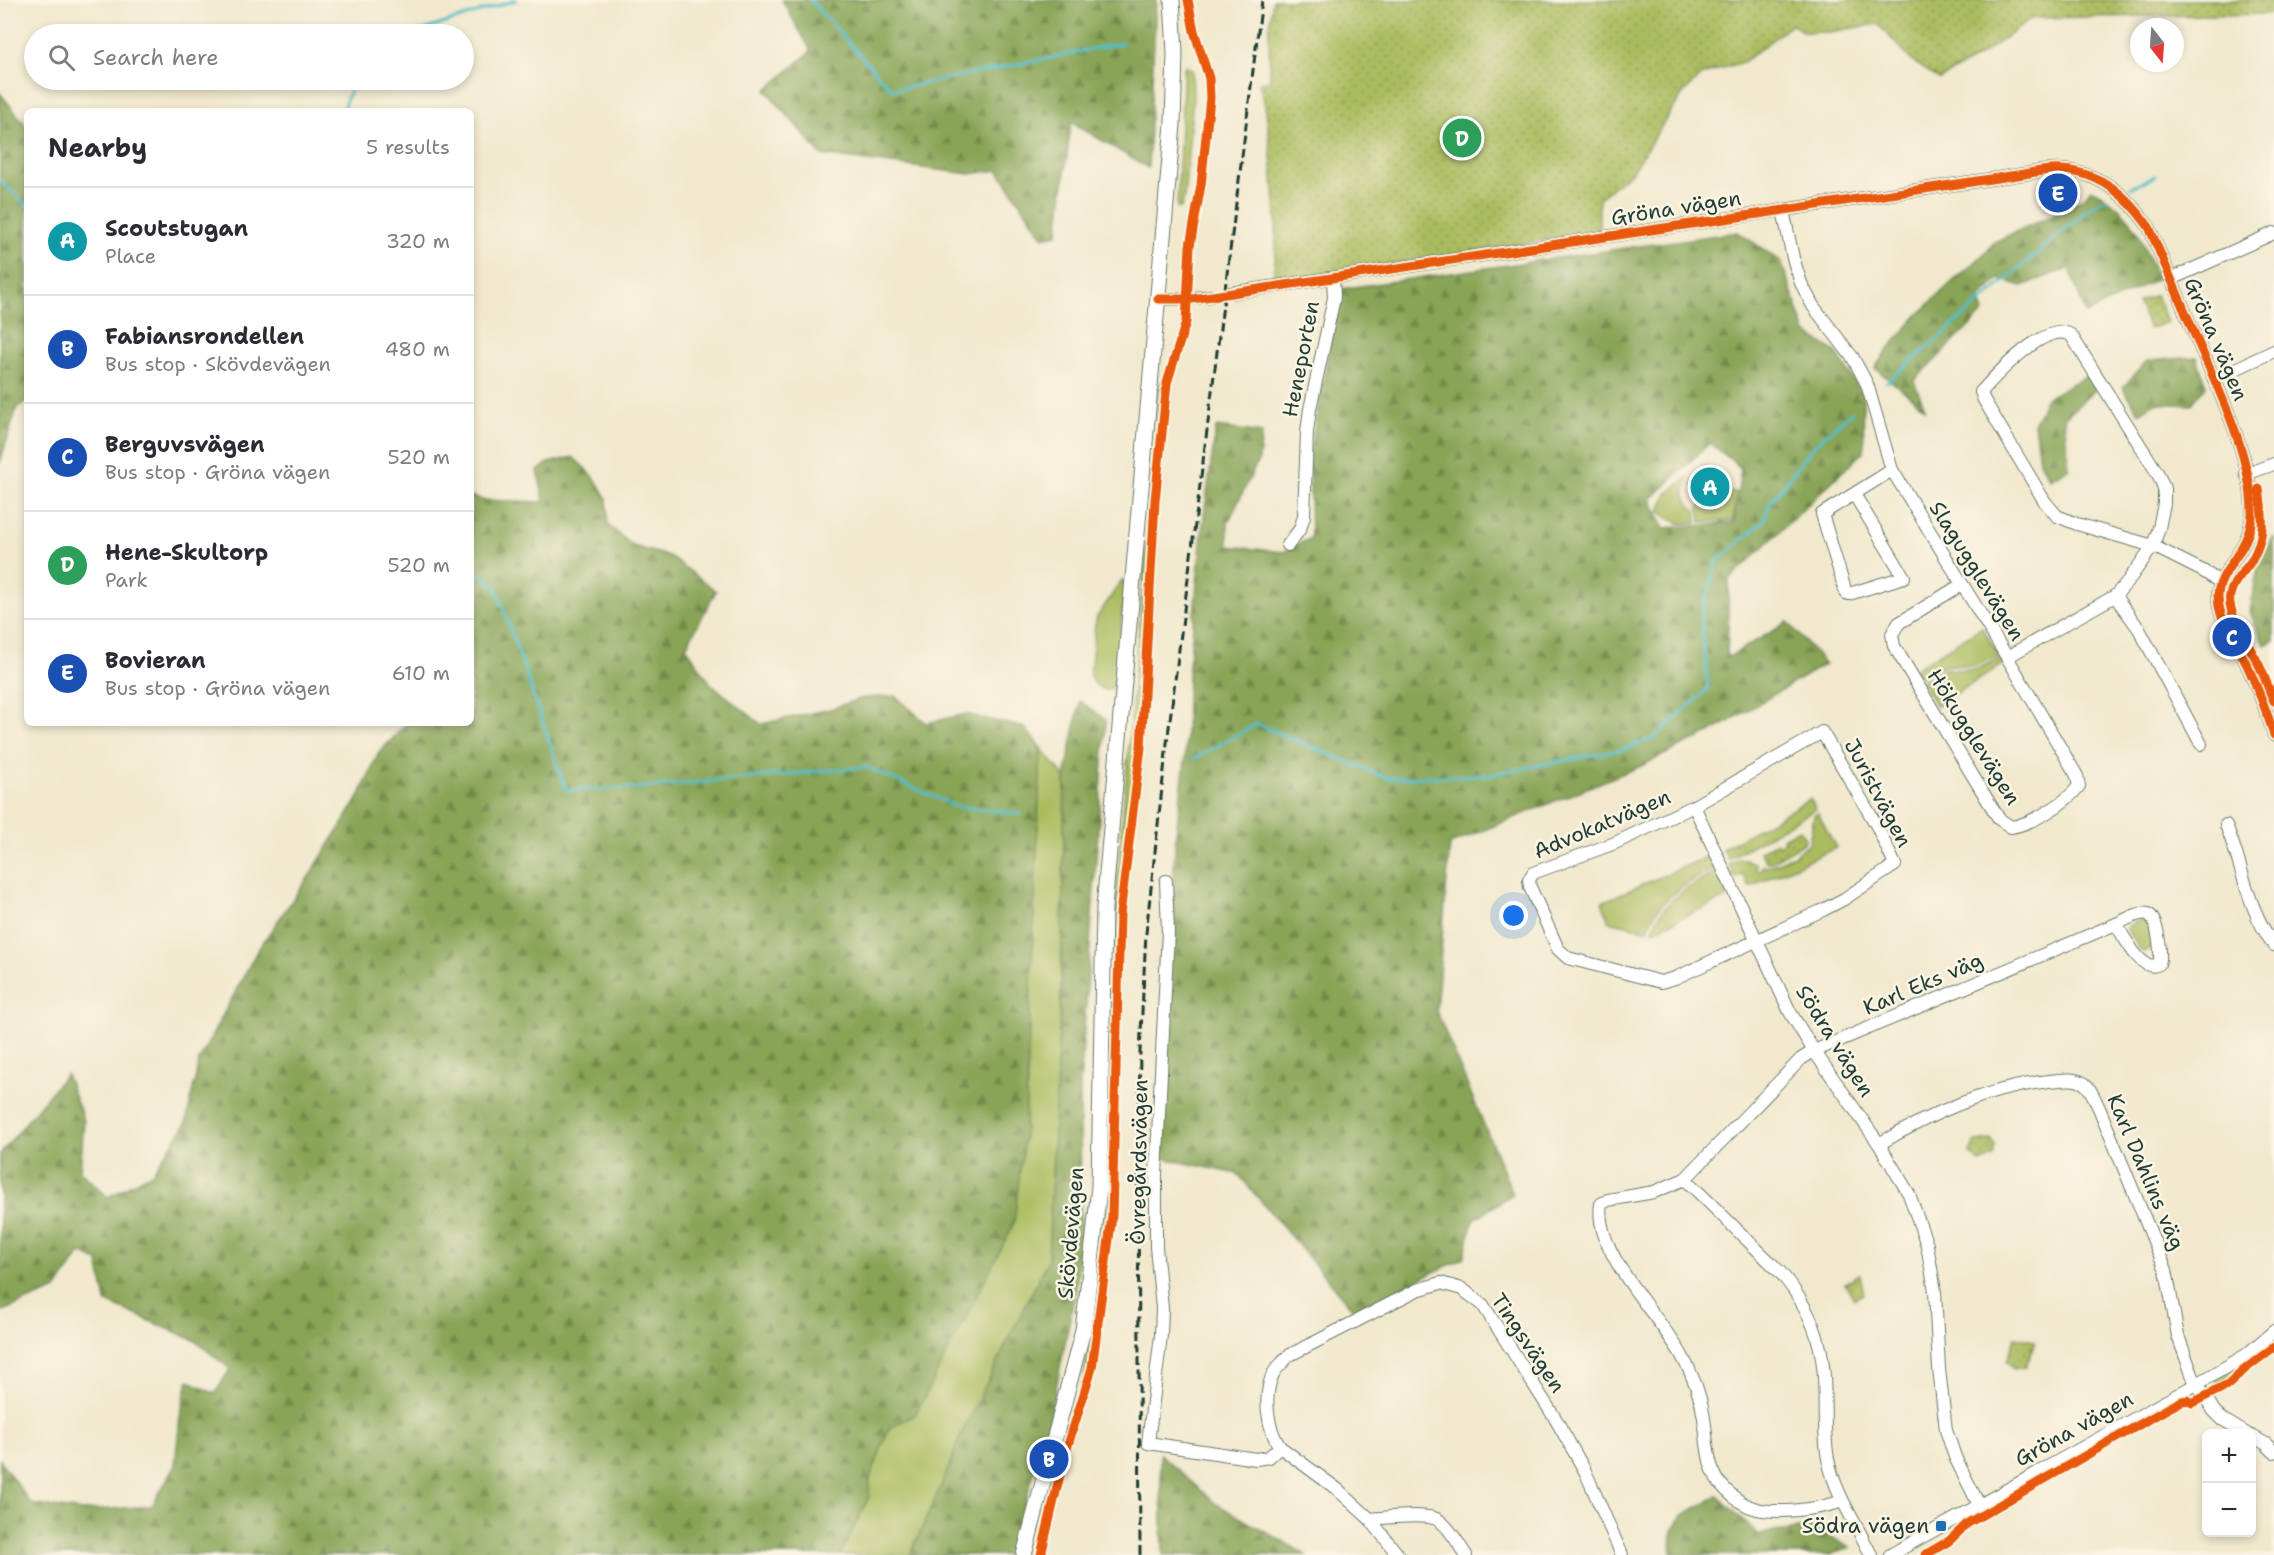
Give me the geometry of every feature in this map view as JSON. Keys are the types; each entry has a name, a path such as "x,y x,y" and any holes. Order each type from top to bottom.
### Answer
{"main road":[{"name":"Skövdevägen","path":"1024,1555 1084,1319 1099,1186 1104,908 1173,124 1175,53 1172,0"}],"street":[{"name":"Gröna vägen","path":"1333,278 2025,174 2061,170 2096,179 2119,192 2133,204 2149,227 2230,418 2246,474 2250,496 2251,526 2241,550 2220,582"},
{"name":"Slagugglevägen","path":"1783,210 1801,283 1813,306 1853,358 1866,384 1893,470 2007,657 2115,596 2153,546"},
{"path":"2171,279 2274,233"},
{"name":"Heneporten","path":"1230,293 1333,278 1334,298 1308,421 1304,516 1300,529 1288,545"},
{"path":"1158,299 1211,296"},
{"path":"2153,546 2164,503 2164,488 2158,474 2071,335 2065,331 2059,332 2035,343 2011,360 1982,392 1984,400 2045,502 2058,516 2153,546 2220,582 2218,596 2221,614 2271,712 2274,735"},
{"path":"2214,379 2274,351"},
{"path":"2246,474 2274,464"},
{"path":"1854,495 1904,577 1849,594 1846,593 1822,514 1893,470"},
{"name":"Hökugglevägen","path":"1961,585 1899,623 1892,634 1894,646 2000,819 2011,827 2024,825 2072,796 2079,786 2077,776 2007,657"},
{"path":"2115,596 2139,628 2201,744"},
{"name":"Juristvägen","path":"1694,806 1822,732 1877,826 1894,865 1844,899 1756,940"},
{"name":"Södra vägen","path":"1694,806 1790,1012 1814,1052 1879,1144 1909,1194 1926,1245 1935,1291 1939,1369 1946,1430 1955,1457 1979,1506"},
{"name":"Advokatvägen","path":"1694,806 1615,843 1533,873 1529,880 1530,886 1558,949 1568,958 1661,982 1675,978 1756,940"},
{"path":"2226,825 2251,898 2274,945"},
{"name":"Övregårdsvägen","path":"1166,881 1168,931 1156,1176 1156,1247 1162,1308 1148,1443 1256,1459 1269,1457 1280,1448"},
{"name":"Karl Eks väg","path":"1684,1179 1801,1059 1814,1052 2116,924 2142,914 2151,917 2156,926 2161,957 2159,964 2148,966 2141,960 2116,924"},
{"name":"Karl Dahlins väg","path":"1879,1144 1949,1107 2002,1089 2070,1079 2085,1084 2099,1108 2166,1270 2178,1336 2196,1384 2214,1411 2239,1429"},
{"path":"1842,1501 1831,1506 1785,1510 1758,1509 1741,1503 1725,1489 1714,1474 1707,1453 1704,1417 1692,1377 1680,1353 1610,1251 1600,1213 1601,1204 1608,1200 1654,1192 1684,1179 1780,1272 1804,1305 1820,1345 1825,1442 1833,1478 1842,1501 1871,1555"},
{"name":"Tingsvägen","path":"1280,1448 1270,1423 1267,1401 1273,1374 1288,1356 1417,1290 1441,1283 1462,1289 1483,1305 1555,1418 1585,1471 1622,1555"},
{"name":"Gröna vägen","path":"1890,1555 2196,1384 2246,1354 2274,1331"},
{"path":"2256,1438 2274,1452"},
{"path":"1280,1448 1337,1489 1370,1519 1398,1555"},
{"path":"1370,1519 1428,1516 1439,1520 1449,1530 1466,1555"}],"green space":[{"path":"782,0 1156,0 1148,168 1071,122 1058,234 1043,237 998,170 970,174 821,155 766,90 811,51"},
{"path":"1273,0 2274,0 2274,14 2033,18 1975,59 1939,79 1912,61 1878,24 1829,32 1803,32 1792,24 1745,61 1702,75 1684,92 1632,171 1599,199 1599,232 1272,282 1276,253 1275,209 1268,124 1259,83 1270,81 1269,28"},
{"path":"1184,67 1192,70 1193,97 1184,197 1181,208 1177,208"},
{"path":"0,93 24,123 24,404 17,407 0,463"},
{"path":"2091,189 2106,198 2127,216 2140,238 2157,279 2086,314 2069,268 2022,286 1999,279 1979,298 1984,312 1914,381 1925,408 1875,368 1920,314 1994,242 2084,198"},
{"path":"1738,232 1781,261 1806,333 1836,352 1863,395 1864,451 1729,580 1727,658 1788,622 1825,664 1713,731 1641,766 1450,844 1436,1010 1513,1194 1473,1220 1464,1258 1353,1310 1238,1174 1161,1158 1176,833 1185,760 1188,676 1203,522 1216,427 1262,433 1259,459 1228,523 1228,546 1283,552 1311,538 1309,457 1340,289","holes":["1710,443 1741,468 1734,523 1664,528 1651,499"]},
{"path":"2156,295 2167,322 2149,329 2138,302"},
{"path":"2197,357 2206,386 2191,405 2155,403 2139,413 2123,387 2147,361"},
{"path":"2088,375 2096,389 2064,418 2069,468 2050,479 2039,461 2034,423 2046,398"},
{"path":"1160,381 1165,381 1146,583 1138,743 1118,912 1112,1166 1106,1249 1087,1380 1066,1441 1049,1502 1047,1501 1066,1433 1083,1384 1102,1251 1109,1140 1114,917"},
{"path":"573,457 594,477 607,499 608,525 633,546 671,557 716,591 686,647 711,684 761,724 830,709 862,698 896,696 926,723 966,714 1025,728 1041,748 1025,1127 1014,1223 915,1415 889,1428 870,1478 869,1497 840,1555 0,1555 0,1460 31,1504 82,1511 152,1506 175,1465 180,1417 188,1380 215,1394 230,1369 194,1340 106,1302 98,1261 80,1253 57,1289 0,1312 0,1154 66,1074 84,1121 80,1171 108,1197 152,1173 186,1124 199,1060 257,951 312,872 358,799 378,754 404,726 474,726 474,497 483,500 544,502 538,471 548,463"},
{"path":"1702,466 1706,466 1706,479 1692,486 1694,477"},
{"path":"1688,477 1685,496 1688,503 1696,510 1697,523 1680,524 1659,512 1667,494"},
{"path":"1722,492 1736,492 1733,521 1701,522 1699,508 1703,503 1721,504"},
{"path":"2274,536 2274,640 2265,645 2250,612 2258,567"},
{"path":"1122,580 1125,581 1116,682 1112,688 1104,690 1093,683 1090,676 1095,625 1097,617"},
{"path":"2225,600 2270,697 2228,616"},
{"path":"1982,627 1999,656 1975,666 1940,667 1919,678 1914,669"},
{"path":"2001,658 2004,664 1936,706 1921,681 1945,669 1975,670"},
{"path":"1080,701 1106,720 1080,1086 1081,1232 1077,1283 1048,1428 1009,1555 910,1555 960,1437 1048,1260 1061,989 1065,777"},
{"path":"1041,748 1065,777 1061,989 1048,1260 960,1437 910,1555 840,1555 869,1497 870,1478 889,1428 915,1415 1025,1127"},
{"path":"1810,799 1816,809 1728,859 1722,849"},
{"path":"1818,813 1836,848 1749,887 1743,875 1735,878 1729,864 1740,858 1756,864 1759,871 1763,866 1772,865 1797,854 1809,844 1814,815"},
{"path":"1799,829 1805,839 1804,843 1771,862 1766,861 1760,852 1776,842 1778,845 1785,841 1783,838"},
{"path":"1709,856 1715,867 1666,900 1652,919 1648,930 1609,921 1602,902"},
{"path":"1716,871 1728,897 1653,931 1662,911 1670,902 1687,888"},
{"path":"2141,920 2149,924 2154,946 2144,952 2127,930 2129,925"},
{"path":"1991,1139 1995,1146 1993,1157 1980,1163 1970,1154 1974,1143"},
{"path":"1860,1274 1864,1294 1854,1299 1845,1283"},
{"path":"2015,1337 2035,1341 2026,1367 2013,1369 2007,1361"},
{"path":"2232,1369 2237,1374 2222,1386 2215,1380"},
{"path":"1160,1454 1215,1503 1306,1555 1163,1555"},
{"path":"1718,1496 1758,1534 1815,1527 1850,1548 1829,1555 1672,1555 1671,1542 1676,1523 1689,1512"}],"waterway":[{"path":"442,24 516,0"},
{"path":"810,0 892,90 1122,43"},
{"path":"343,108 350,90"},
{"path":"2131,188 2155,176"},
{"path":"0,180 24,203"},
{"path":"1887,382 2091,207 2106,199"},
{"path":"1194,759 1257,724 1387,778 1488,775 1625,749 1654,738 1708,689 1701,615 1717,561 1763,522 1769,504 1816,443 1852,412"},
{"path":"474,569 496,587 566,790 638,788 866,767 955,806 1021,814"}],"railway":[{"path":"1140,1555 1138,1172 1140,1052 1146,933 1167,743 1262,0"}],"cycle path":[{"path":"1041,1555 1064,1458 1092,1368 1112,1216 1120,914 1141,747 1155,501 1167,383 1186,322 1190,246 1201,185 1210,98 1209,78 1194,31 1188,0"},
{"path":"1158,299 1192,299 2043,171 2062,170 2089,176 2101,181 2122,196 2149,227 2233,425 2251,492 2251,526 2247,538 2219,586 2219,606 2225,624 2255,684 2274,735"},
{"path":"2259,489 2262,517 2260,542 2252,560 2234,585 2230,603 2236,621 2260,667 2274,701"},
{"path":"1925,1555 1949,1541 1968,1523 2165,1410 2182,1401 2188,1400 2192,1403 2228,1385 2274,1347"}],"place":[{"name":"Hene-Skultorp","path":"1462,138"},
{"name":"Bovieran","path":"2058,193"},
{"name":"Scoutstugan","path":"1710,487"},
{"name":"Berguvsvägen","path":"2232,637"},
{"name":"Fabiansrondellen","path":"1049,1459"},
{"name":"Södra vägen","path":"1941,1526"}]}
